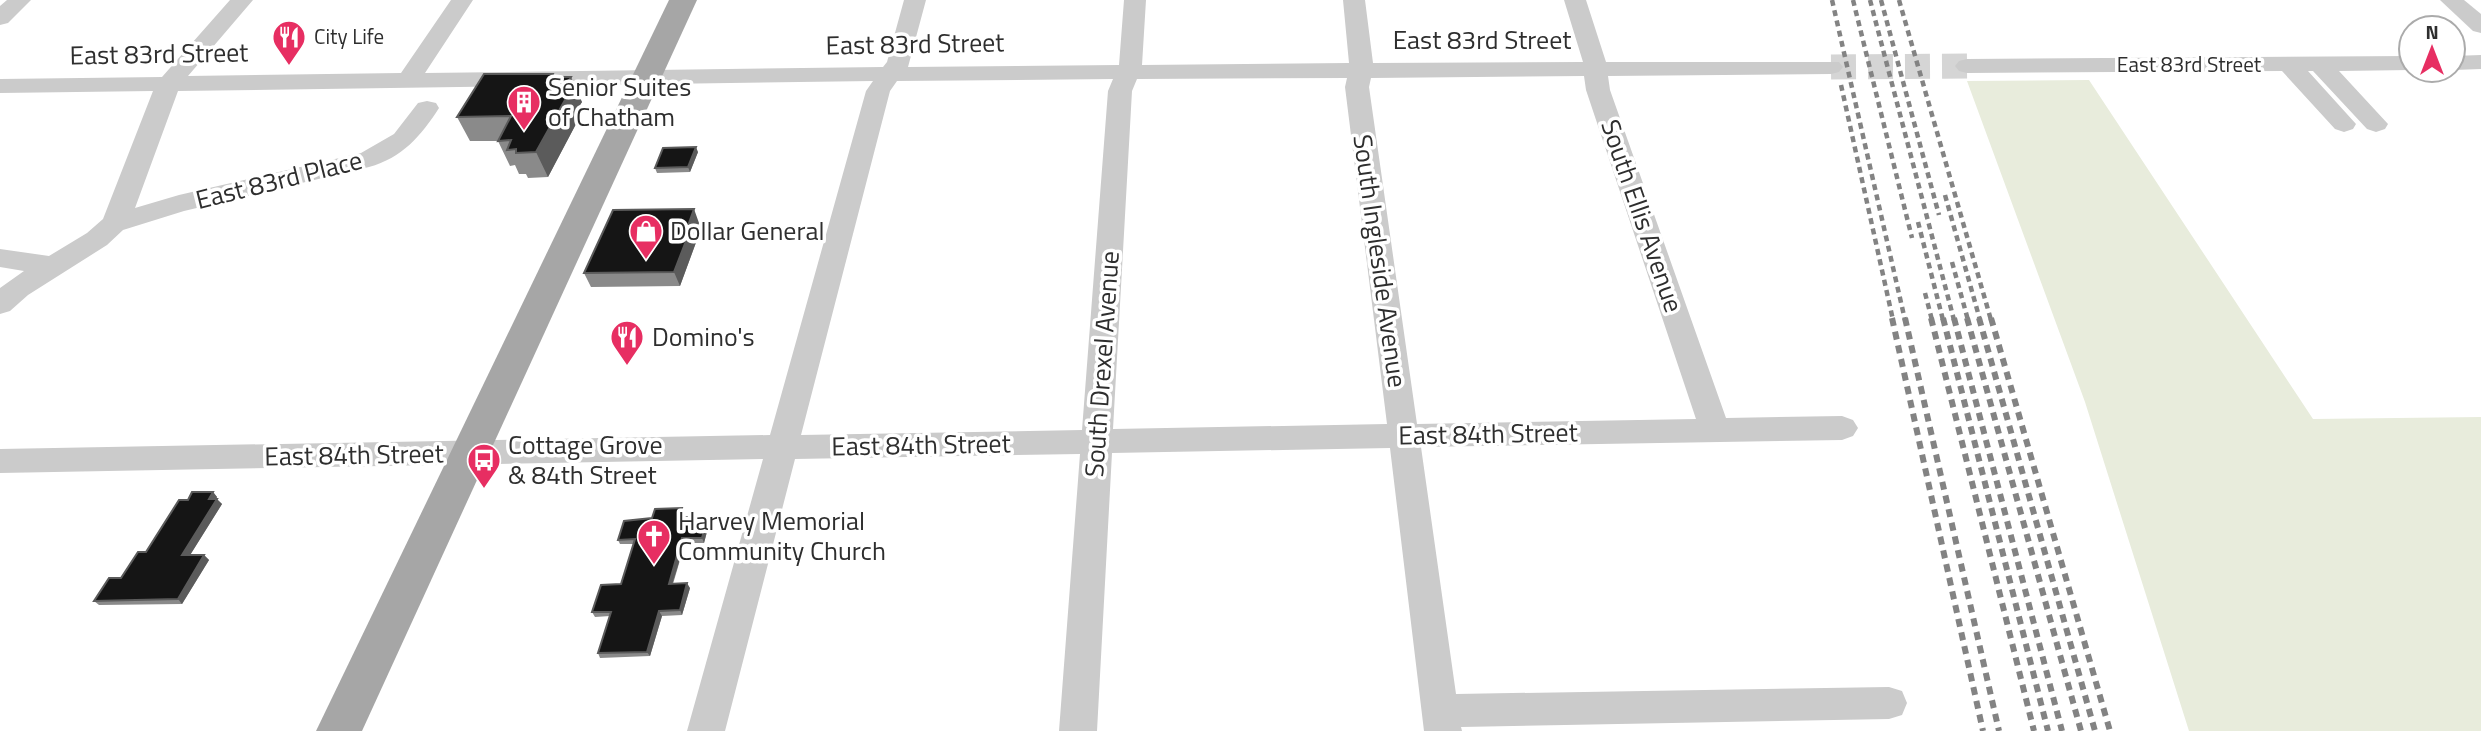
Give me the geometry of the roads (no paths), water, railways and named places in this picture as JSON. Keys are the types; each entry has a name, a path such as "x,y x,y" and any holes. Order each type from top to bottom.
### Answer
{"main road":[{"path":"339,731 683,0"}],"street":[{"path":"0,18 20,0"},
{"path":"0,304 18,288 97,239 114,224 126,200 168,84 242,0"},
{"path":"409,80 463,0"},
{"path":"706,731 878,91 899,62 915,0"},
{"name":"South Drexel Avenue","path":"1078,731 1121,90 1133,59 1135,0"},
{"name":"South Ingleside Avenue","path":"1354,0 1362,57 1357,87 1441,721"},
{"name":"South Ellis Avenue","path":"1576,0 1593,51 1598,90 1715,430"},
{"path":"2451,0 2481,26"},
{"name":"East 83rd Street","path":"1967,66 2397,63"},
{"path":"2289,64 2344,124"},
{"path":"2320,64 2376,124"},
{"name":"East 83rd Street","path":"0,86 890,74 1831,67"},
{"name":"East 83rd Place","path":"114,224 179,204 369,159 393,149 409,136 427,108"},
{"path":"0,258 52,266"},
{"name":"East 84th Street","path":"0,461 1842,428"},
{"path":"1441,721 1889,703"}],"tunnel":[{"path":"1831,67 1967,66"}],"railway":[{"path":"1832,0 1905,320"},
{"path":"1853,0 1912,238"},
{"path":"1870,0 1954,320"},
{"path":"1881,0 1939,215"},
{"path":"1899,0 1991,320"},
{"path":"1841,85 1893,320"},
{"path":"1945,195 1980,320"},
{"path":"1918,222 1943,320"},
{"path":"1952,262 1968,320"},
{"path":"1925,293 1932,320"},
{"path":"1892,318 1983,731"},
{"path":"1905,318 1999,731"},
{"path":"1931,318 2034,731"},
{"path":"1943,318 2048,731"},
{"path":"1954,318 2062,731"},
{"path":"1967,318 2081,731"},
{"path":"1979,318 2095,731"},
{"path":"1991,318 2110,731"}],"place":[{"name":"City Life","path":"289,67"},
{"name":"Senior Suites of Chatham","path":"524,132"},
{"name":"Dollar General","path":"646,261"},
{"name":"Domino's","path":"627,367"},
{"name":"Cottage Grove & 84th Street","path":"484,490"},
{"name":"Harvey Memorial Community Church","path":"654,566"}]}
